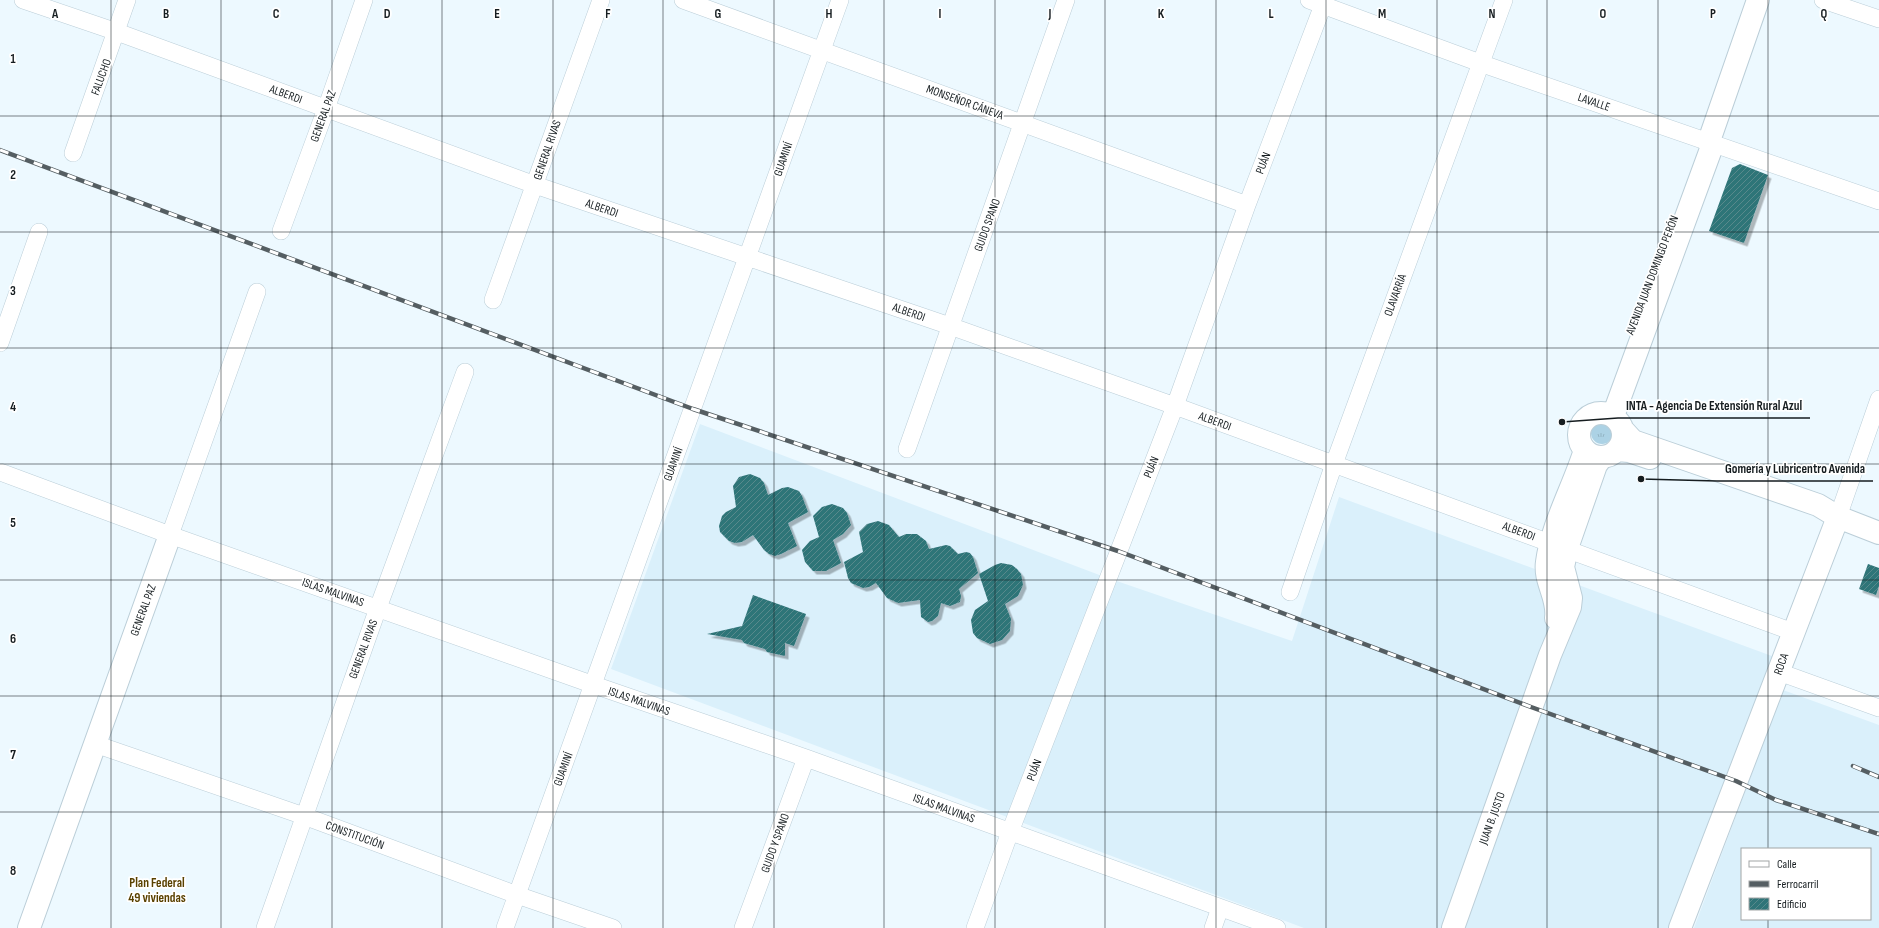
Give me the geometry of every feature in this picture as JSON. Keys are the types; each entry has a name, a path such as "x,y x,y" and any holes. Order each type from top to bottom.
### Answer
{"main road":[{"name":"AVENIDA JUAN DOMINGO PERÓN","path":"1532,707 1550,655 1570,607 1570,598 1559,546 1601,452 1622,440 1612,419 1711,149 1709,141 1758,0"},
{"path":"1838,517 1814,515 1629,451 1601,452 1579,437 1583,423 1594,414 1612,419 1633,441 1818,505 1838,517 1879,533"},
{"name":"ROCA","path":"1680,928 1838,517"},
{"name":"GENERAL PAZ","path":"29,928 170,535"},
{"name":"JUAN B. JUSTO","path":"1453,928 1532,707"}],"street":[{"name":"ALBERDI","path":"23,0 116,32 535,185 950,326 1175,406 1793,632"},
{"name":"FALUCHO","path":"74,153 127,0"},
{"name":"GENERAL PAZ","path":"281,231 364,0"},
{"name":"GENERAL RIVAS","path":"493,300 601,0"},
{"name":"MONSEÑOR CÁNEVA","path":"683,0 1246,205"},
{"name":"GUAMINÍ","path":"505,928 594,685 840,0"},
{"name":"GUIDO SPANO","path":"907,449 1066,0"},
{"name":"OLAVARRÍA","path":"1290,592 1334,464 1504,0"},
{"path":"1823,0 1879,19"},
{"name":"LAVALLE","path":"1316,3 1480,63 1879,201"},
{"name":"PUÁN","path":"975,928 1010,832 1175,406 1316,3"},
{"path":"0,343 39,232"},
{"name":"GENERAL PAZ","path":"170,535 257,292"},
{"name":"GENERAL RIVAS","path":"265,928 378,608 465,372"},
{"name":"ROCA","path":"1838,517 1879,399"},
{"name":"ISLAS MALVINAS","path":"0,472 170,535 594,685 806,758 1277,928"},
{"path":"1778,672 1879,708"},
{"name":"CONSTITUCIÓN","path":"95,744 304,816 517,895 613,928"},
{"name":"GUIDO Y SPANO","path":"743,928 806,758"},
{"path":"1213,928 1220,908"}],"shaded area":[{"path":"700,424 1102,576 1292,641 1339,497 1780,659 1681,928 1304,928 611,669"},
{"path":"1783,690 1879,725 1879,928 1694,928"}],"green space":[{"path":"1602,422 1610,425 1613,433 1610,441 1602,444 1594,441 1591,433 1594,425"}],"building":[{"path":"1740,164 1768,175 1744,243 1709,231 1732,168"},
{"path":"750,474 760,478 764,483 768,495 782,488 788,487 799,491 808,512 788,523 797,546 775,556 764,550 753,535 742,542 735,543 729,541 720,532 719,526 722,516 726,512 736,507 733,486 739,477"},
{"path":"832,504 843,508 847,513 851,525 843,534 833,540 841,563 826,571 813,571 805,562 802,550 810,541 819,537 813,516 822,507"},
{"path":"878,521 889,525 899,537 906,534 917,534 926,541 929,549 946,545 950,546 958,554 966,552 970,553 973,557 978,573 959,589 961,596 960,602 950,606 941,603 938,616 932,621 928,622 921,617 920,600 898,603 887,598 876,583 869,587 863,588 851,583 848,578 844,562 863,552 859,532 867,524"},
{"path":"1001,563 1012,565 1017,569 1021,574 1023,585 1018,596 1005,604 1011,619 1010,631 1002,640 990,644 977,638 973,633 971,620 975,610 988,601 979,574"},
{"path":"1868,564 1879,568 1879,586 1876,595 1859,589"},
{"path":"753,595 806,614 794,646 785,643 785,656 767,652 765,649 744,643 742,640 707,634 742,626"}],"railway":[{"path":"0,150 693,409 1118,551 1531,707 1736,781 1776,800 1879,834"},
{"path":"1853,766 1879,777"}],"place":[{"name":"INTA - Agencia De Extensión Rural Azul","path":"1562,422"},
{"name":"Gomería y Lubricentro Avenida","path":"1641,479"}],"district":[{"name":"Plan Federal 49 viviendas","path":"157,890"}]}
